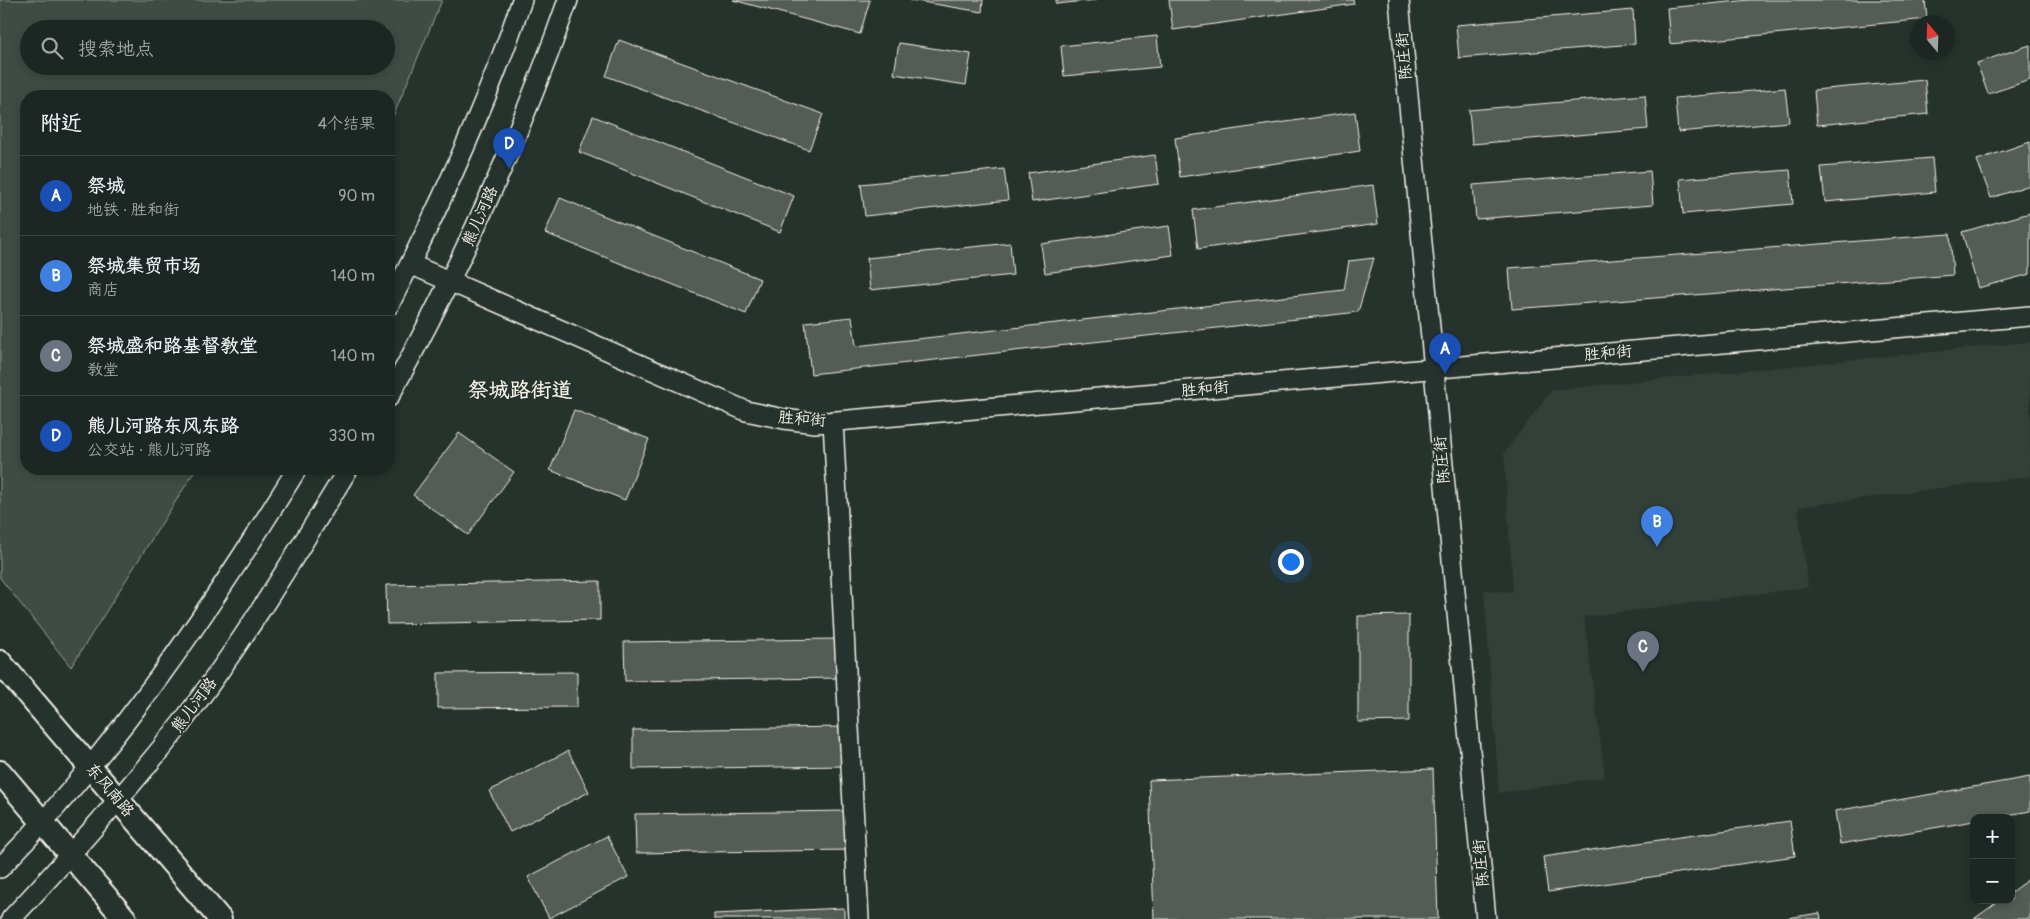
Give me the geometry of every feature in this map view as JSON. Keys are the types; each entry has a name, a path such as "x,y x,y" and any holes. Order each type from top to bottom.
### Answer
{"main road":[{"name":"东风南路","path":"0,662 220,919"},
{"path":"0,772 126,919"}],"street":[{"path":"395,293 454,169 504,53 522,0"},
{"name":"熊儿河路","path":"395,386 449,282 544,69 568,0"},
{"name":"陈庄街","path":"1399,0 1486,919"},
{"name":"胜和街","path":"410,264 746,411 815,423 2030,316"},
{"path":"833,421 859,919"},
{"path":"0,868 43,823 90,767 162,675 293,475"},
{"name":"熊儿河路","path":"11,919 118,799 180,725 230,657 344,475"}],"shaded area":[{"path":"0,0 442,0 395,112 395,90 20,90 20,475 192,475 71,667 0,578"},
{"path":"2030,342 2030,476 1798,507 1808,587 1584,617 1605,777 1499,793 1484,590 1513,592 1504,453 1552,390"}],"building":[{"path":"733,0 870,0 860,34"},
{"path":"910,0 983,0 982,12"},
{"path":"1056,0 1097,0 1056,4"},
{"path":"1169,0 1353,0 1354,4 1173,30"},
{"path":"1750,0 1925,0 1927,15 1910,15 1910,21 1670,44 1667,8"},
{"path":"1633,10 1635,44 1459,58 1456,25"},
{"path":"1157,36 1160,67 1064,76 1061,46"},
{"path":"619,40 823,114 809,150 606,76"},
{"path":"899,43 971,54 966,85 894,74"},
{"path":"2030,45 2030,80 1988,94 1977,63"},
{"path":"1925,80 1928,114 1817,125 1814,90"},
{"path":"1785,88 1789,122 1678,132 1675,98"},
{"path":"1645,95 1648,129 1472,144 1469,110"},
{"path":"1355,112 1360,151 1180,177 1175,138"},
{"path":"593,116 794,196 780,232 579,152"},
{"path":"2030,142 2030,185 1991,198 1977,160"},
{"path":"1155,155 1159,184 1032,202 1028,173"},
{"path":"1932,158 1935,192 1825,202 1821,167"},
{"path":"1004,169 1008,200 865,216 861,184"},
{"path":"1790,170 1793,204 1683,214 1680,179"},
{"path":"1650,171 1653,205 1476,219 1473,185"},
{"path":"1373,185 1378,224 1198,249 1193,210"},
{"path":"560,198 760,279 746,314 545,233"},
{"path":"2030,213 2030,274 1978,288 1962,232"},
{"path":"1169,226 1173,255 1045,273 1041,244"},
{"path":"1950,234 1953,275 1512,309 1509,268"},
{"path":"1010,243 1013,275 870,290 867,258"},
{"path":"1374,258 1358,312 811,374 805,322 852,317 856,346 1344,290 1349,261"},
{"path":"574,410 649,439 625,500 550,470"},
{"path":"459,433 514,472 468,535 413,495"},
{"path":"600,581 600,620 387,624 386,585"},
{"path":"1409,615 1409,721 1358,722 1358,616"},
{"path":"838,639 838,678 625,681 624,642"},
{"path":"577,672 577,707 438,708 438,673"},
{"path":"846,727 847,766 633,769 633,730"},
{"path":"568,751 589,792 510,832 489,791"},
{"path":"1433,769 1438,919 1154,919 1149,780"},
{"path":"2030,777 2030,811 2013,814 1970,814 1970,822 1840,844 1835,811"},
{"path":"849,811 850,850 636,853 635,814"},
{"path":"1790,821 1795,856 1548,892 1543,857"},
{"path":"607,836 628,877 549,918 528,877"},
{"path":"2030,878 2030,919 1974,919 1995,904 2015,904 2015,889"},
{"path":"844,908 844,919 714,919 714,914"},
{"path":"1820,913 1821,919 1781,919"}],"place":[{"name":"熊儿河路东风东路","path":"509,169"},
{"name":"祭城","path":"1445,374"},
{"name":"祭城集贸市场","path":"1657,547"},
{"name":"祭城盛和路基督教堂","path":"1643,672"}],"district":[{"name":"祭城路街道","path":"520,390"}]}
